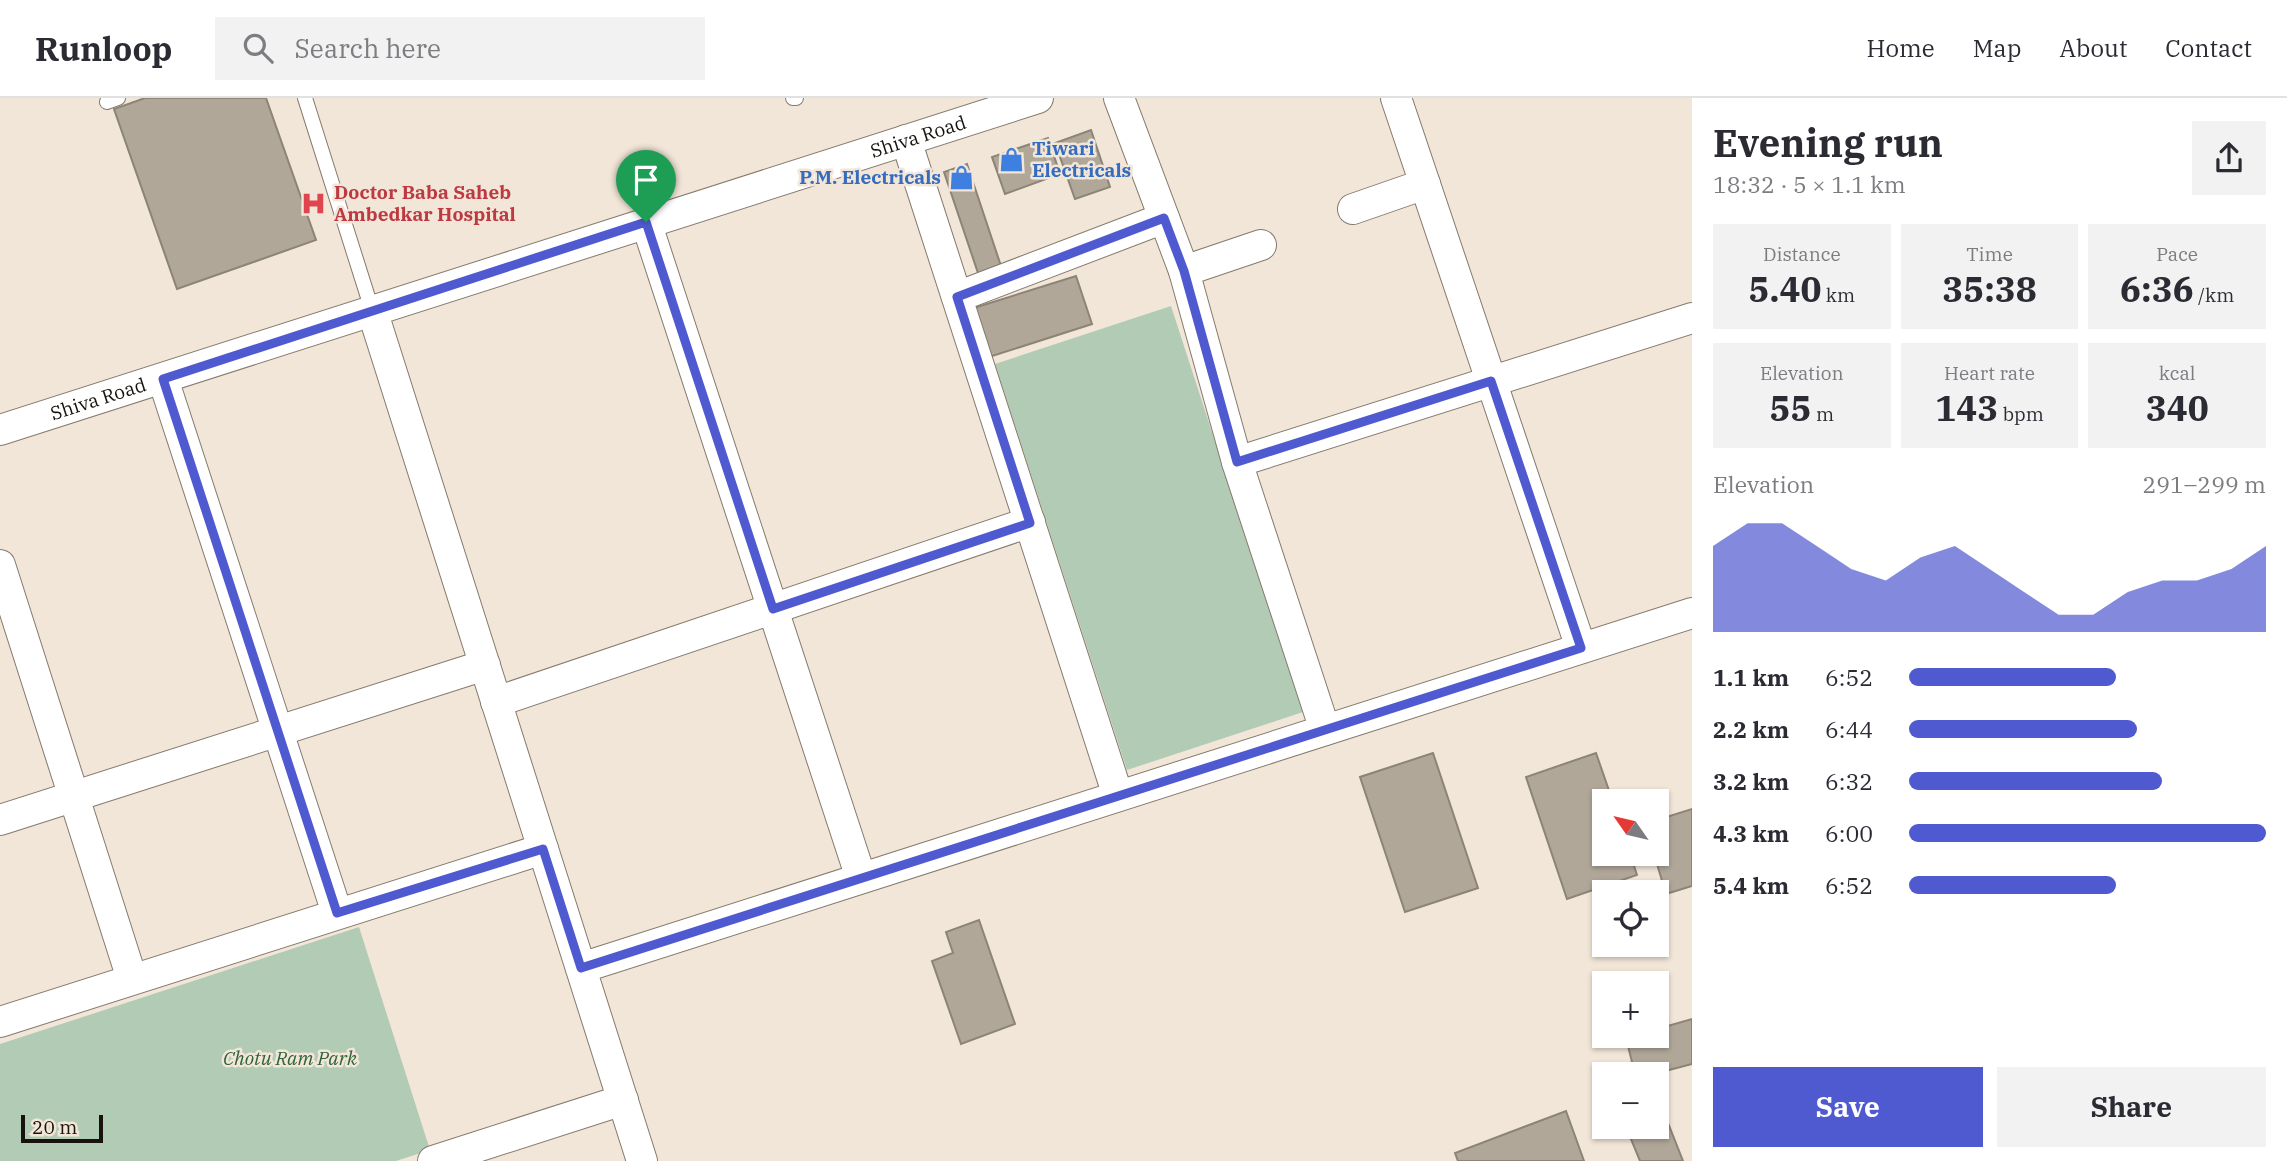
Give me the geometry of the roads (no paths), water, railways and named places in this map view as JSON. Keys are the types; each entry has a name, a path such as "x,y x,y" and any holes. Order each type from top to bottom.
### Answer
{"street":[{"name":"Shiva Road","path":"0,430 1038,98"},
{"path":"1119,98 1184,271 1237,462 1325,730"},
{"path":"1396,98 1581,648"},
{"path":"906,140 1118,796"},
{"path":"1353,209 1425,184"},
{"path":"957,297 1164,218"},
{"path":"646,222 861,878"},
{"path":"1184,271 1261,245"},
{"path":"372,310 642,1161"},
{"path":"1237,462 1692,318"},
{"path":"163,379 337,913"},
{"path":"496,702 1030,523"},
{"path":"0,565 132,979"},
{"path":"581,968 1692,612"},
{"path":"0,820 485,665"},
{"path":"0,1022 543,849"},
{"path":"433,1161 623,1100"}],"lane":[{"path":"305,98 372,310"}],"place":[{"name":"Tiwari Electricals","path":"1012,159"},
{"name":"P.M. Electricals","path":"961,177"},
{"name":"Doctor Baba Saheb Ambedkar Hospital","path":"314,203"}],"park label":[{"name":"Chotu Ram Park","path":"290,1058"}]}
